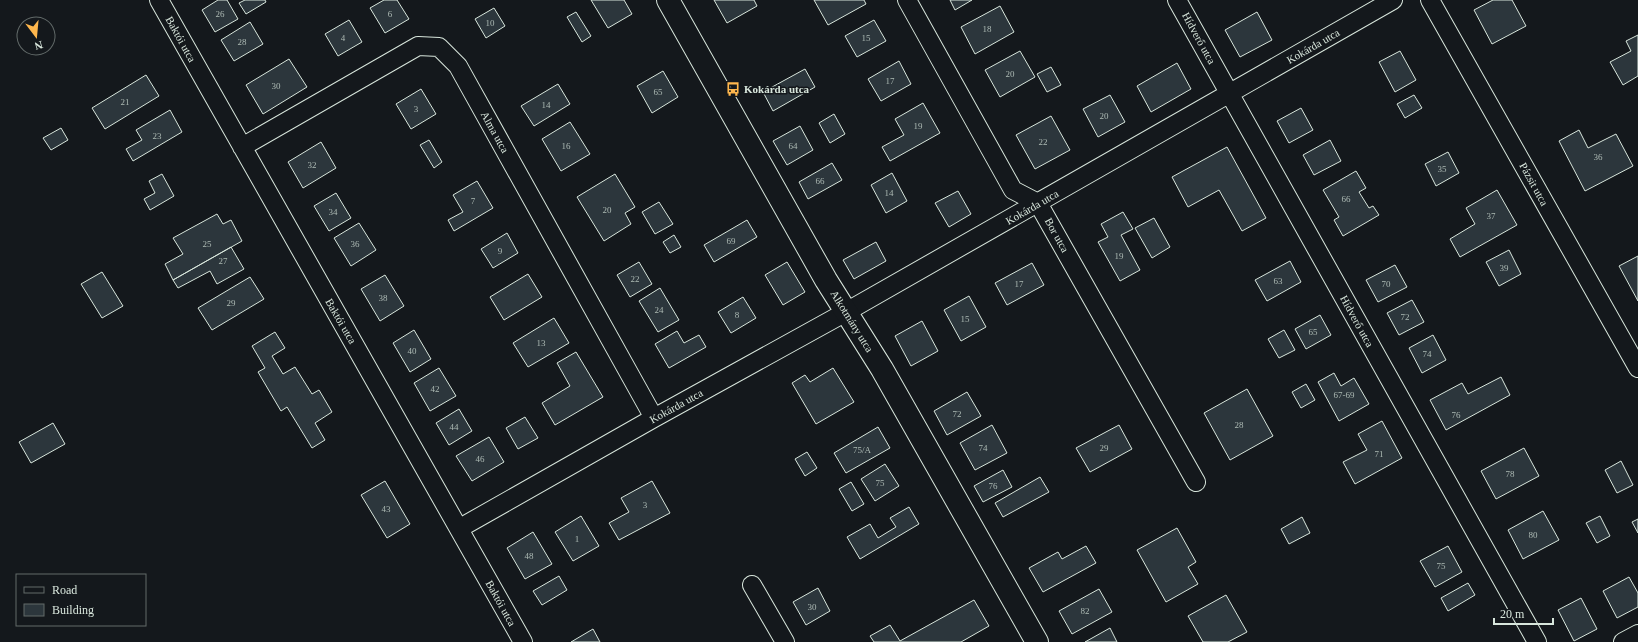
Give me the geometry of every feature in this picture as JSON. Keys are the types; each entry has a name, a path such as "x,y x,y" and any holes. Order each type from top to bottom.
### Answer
{"street":[{"name":"Baktói utca","path":"159,0 460,528 523,642"},
{"name":"Alkotmány utca","path":"668,0 826,280 882,369 1037,642"},
{"path":"907,0 1013,190 1038,203"},
{"name":"Hídverő utca","path":"1177,0 1537,642"},
{"name":"Kokárda utca","path":"460,528 654,418 846,312 1393,0"},
{"name":"Pázsit utca","path":"1430,0 1638,368"},
{"name":"Alma utca","path":"242,147 418,46 439,47 458,66 654,418"},
{"name":"Bor utca","path":"1038,203 1196,482"},
{"path":"752,585 785,642"},
{"path":"1623,642 1638,634"}],"building":[{"path":"218,0 227,0 238,19 215,32 202,10"},
{"path":"245,0 265,0 266,2 246,14 239,3"},
{"path":"384,0 397,0 409,19 385,33 370,8"},
{"path":"591,0 624,0 632,14 608,28"},
{"path":"714,0 754,0 757,6 727,23"},
{"path":"814,0 864,0 866,4 828,25"},
{"path":"950,0 972,0 955,10"},
{"path":"1493,0 1512,0 1526,26 1492,44 1474,10"},
{"path":"1000,6 1014,32 975,54 961,27"},
{"path":"494,8 505,26 486,38 475,19"},
{"path":"576,12 591,36 582,42 567,17"},
{"path":"1257,12 1272,40 1240,57 1225,30"},
{"path":"349,20 362,42 338,56 325,34"},
{"path":"874,20 886,41 857,57 845,36"},
{"path":"250,22 263,44 234,61 221,40"},
{"path":"1638,35 1638,76 1623,85 1610,62 1631,51 1626,41"},
{"path":"1020,51 1035,77 1000,97 985,70"},
{"path":"1400,51 1416,80 1395,92 1379,62"},
{"path":"289,59 307,87 263,114 246,85"},
{"path":"899,61 911,84 881,101 868,79"},
{"path":"1177,63 1191,89 1151,112 1137,86"},
{"path":"1051,67 1061,85 1047,92 1037,74"},
{"path":"805,69 815,87 773,111 763,92"},
{"path":"663,71 678,97 652,113 637,86"},
{"path":"146,75 159,96 105,129 92,108"},
{"path":"558,84 570,104 534,126 521,106"},
{"path":"421,89 436,114 411,129 396,104"},
{"path":"1110,95 1125,122 1098,137 1083,109"},
{"path":"1414,95 1422,108 1405,118 1397,104"},
{"path":"923,103 940,133 890,161 882,147 904,135 895,119"},
{"path":"1301,108 1313,130 1289,143 1277,121"},
{"path":"170,110 182,132 133,161 126,149 142,140 136,130"},
{"path":"834,114 845,134 830,143 819,123"},
{"path":"1051,116 1070,150 1035,169 1016,135"},
{"path":"570,122 590,154 561,171 542,139"},
{"path":"800,126 813,150 787,165 773,141"},
{"path":"61,128 68,140 51,150 43,138"},
{"path":"1579,130 1588,148 1616,134 1633,166 1585,191 1559,141"},
{"path":"429,140 442,162 434,168 420,145"},
{"path":"1330,140 1341,161 1314,175 1303,155"},
{"path":"321,142 336,168 303,188 288,162"},
{"path":"1227,147 1266,218 1242,231 1219,190 1188,207 1172,177"},
{"path":"1448,152 1459,173 1436,186 1425,164"},
{"path":"832,163 842,180 808,199 799,182"},
{"path":"1356,171 1366,188 1359,192 1369,208 1373,206 1379,215 1343,236 1334,220 1339,217 1323,190"},
{"path":"892,173 907,201 886,213 871,185"},
{"path":"162,174 174,196 150,210 144,199 155,193 149,181"},
{"path":"615,174 635,207 625,213 631,224 604,241 577,197"},
{"path":"477,181 493,208 454,231 448,220 463,212 453,195"},
{"path":"1497,190 1517,225 1460,257 1450,239 1475,224 1466,208"},
{"path":"958,191 971,214 949,227 935,203"},
{"path":"336,193 351,218 329,231 314,206"},
{"path":"659,202 673,224 655,234 642,212"},
{"path":"1123,212 1133,229 1121,235 1140,270 1120,281 1098,242 1108,237 1101,224"},
{"path":"217,214 223,224 231,220 242,241 173,280 165,264 183,254 173,238"},
{"path":"1154,218 1170,247 1152,258 1135,228"},
{"path":"747,220 757,237 714,262 704,245"},
{"path":"359,223 376,250 351,266 334,238"},
{"path":"507,233 518,253 493,268 481,249"},
{"path":"674,235 681,247 670,253 663,242"},
{"path":"876,242 886,261 854,279 843,260"},
{"path":"231,247 244,269 217,284 210,271 178,288 173,280"},
{"path":"1509,250 1521,274 1499,286 1486,262"},
{"path":"1638,256 1638,301 1619,266"},
{"path":"1290,261 1301,282 1267,301 1255,280"},
{"path":"639,262 652,284 630,297 617,275"},
{"path":"787,262 805,292 783,305 765,275"},
{"path":"1032,263 1044,285 1007,305 995,283"},
{"path":"1395,265 1407,287 1378,302 1366,280"},
{"path":"102,272 123,306 102,318 81,284"},
{"path":"528,274 542,297 504,320 490,297"},
{"path":"385,275 404,306 380,321 361,289"},
{"path":"250,277 264,299 212,330 198,308"},
{"path":"660,288 679,320 658,332 639,301"},
{"path":"969,296 986,327 961,341 944,310"},
{"path":"743,297 756,318 731,333 718,312"},
{"path":"1412,300 1424,322 1399,335 1387,313"},
{"path":"1320,315 1331,335 1306,349 1295,329"},
{"path":"554,318 569,343 528,367 513,343"},
{"path":"922,321 938,351 911,366 895,336"},
{"path":"414,330 431,359 410,372 393,343"},
{"path":"1284,330 1295,350 1279,358 1268,339"},
{"path":"677,331 684,343 699,335 706,347 669,368 655,344"},
{"path":"275,332 285,348 272,356 283,374 295,367 312,394 319,390 332,412 315,423 325,440 312,448 287,407 281,411 258,372 265,368 252,346"},
{"path":"1433,335 1446,360 1422,373 1409,348"},
{"path":"576,352 603,397 555,425 542,403 570,386 557,363"},
{"path":"439,368 456,396 430,411 414,383"},
{"path":"833,368 854,402 816,424 792,383 805,375 810,382"},
{"path":"1334,373 1341,386 1354,378 1369,404 1339,421 1318,382"},
{"path":"1501,377 1510,395 1446,430 1430,400 1462,383 1468,394"},
{"path":"1306,384 1315,400 1301,408 1292,392"},
{"path":"1247,389 1273,436 1230,460 1204,413"},
{"path":"967,392 981,416 947,435 934,411"},
{"path":"459,409 472,431 449,445 436,423"},
{"path":"525,417 538,438 518,449 506,428"},
{"path":"1382,421 1402,458 1355,484 1343,462 1367,450 1358,434"},
{"path":"53,423 65,444 31,463 19,442"},
{"path":"992,425 1007,453 975,470 960,443"},
{"path":"1119,425 1132,449 1090,472 1076,448"},
{"path":"878,427 890,448 846,473 834,453"},
{"path":"489,437 504,462 472,481 456,456"},
{"path":"1524,448 1539,476 1496,499 1481,471"},
{"path":"807,452 817,468 805,476 795,459"},
{"path":"1621,461 1633,485 1617,493 1605,470"},
{"path":"885,464 899,486 875,501 861,479"},
{"path":"1003,470 1012,487 983,502 974,486"},
{"path":"1040,477 1049,492 1003,517 995,503"},
{"path":"385,481 410,524 387,538 361,495"},
{"path":"652,481 670,513 619,540 609,523 629,512 621,498"},
{"path":"851,482 864,504 852,511 839,489"},
{"path":"909,507 919,524 860,559 847,537 870,524 878,538 896,527 890,518"},
{"path":"1543,511 1559,540 1523,559 1508,530"},
{"path":"581,516 599,546 573,561 555,532"},
{"path":"1600,516 1610,536 1597,543 1586,523"},
{"path":"1302,517 1310,533 1289,544 1281,529"},
{"path":"1638,519 1638,533 1632,522"},
{"path":"1177,528 1196,562 1188,567 1198,584 1166,602 1137,550"},
{"path":"533,532 552,564 525,579 507,548"},
{"path":"1086,546 1096,563 1043,592 1029,568 1058,552 1062,559"},
{"path":"1448,546 1462,572 1435,587 1420,561"},
{"path":"559,576 567,590 542,605 533,591"},
{"path":"1629,577 1638,593 1638,607 1617,618 1603,591"},
{"path":"1468,583 1475,595 1448,611 1441,598"},
{"path":"818,588 830,611 806,625 793,602"},
{"path":"1099,589 1112,612 1072,634 1059,611"},
{"path":"1226,595 1247,632 1228,642 1203,642 1188,616"},
{"path":"1581,598 1597,629 1574,641 1558,610"},
{"path":"974,600 989,626 961,642 874,642 870,636 890,625 900,641"},
{"path":"1110,628 1117,642 1085,642"},
{"path":"593,629 600,642 571,642"}],"place":[{"name":"Kokárda utca","path":"733,89"}]}
